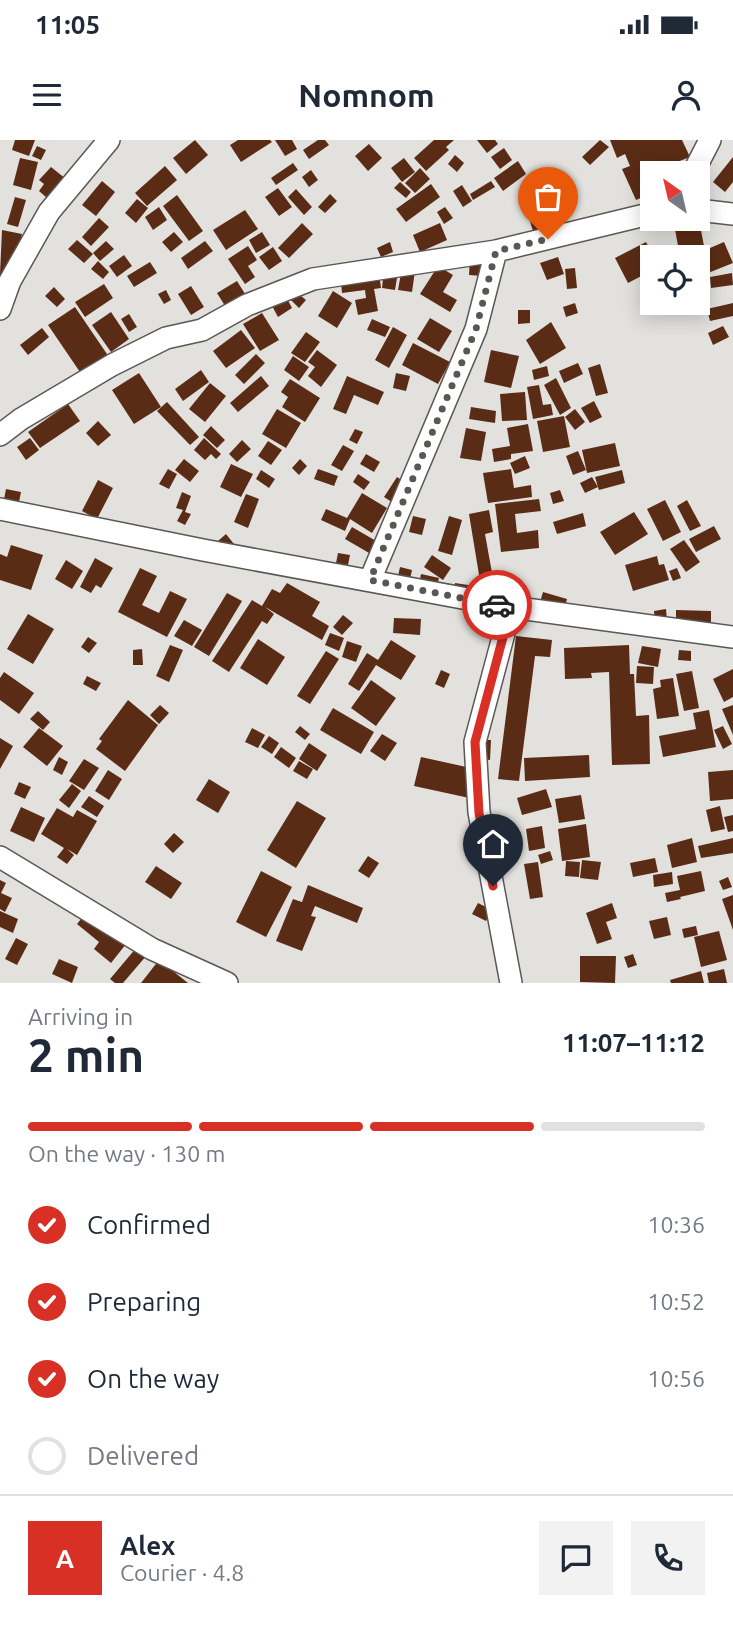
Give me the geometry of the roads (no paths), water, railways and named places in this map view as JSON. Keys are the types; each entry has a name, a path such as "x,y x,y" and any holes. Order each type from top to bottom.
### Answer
{"street":[{"path":"0,309 10,281 49,212 109,140"},
{"path":"699,161 710,140"},
{"path":"710,211 733,214"},
{"path":"0,435 21,419 112,365 166,338 202,330 247,305 313,279 496,251 640,216"},
{"path":"370,580 476,329 496,251"},
{"path":"0,509 511,607 733,637"},
{"path":"511,607 475,742 479,813 511,983"},
{"path":"0,857 152,949 227,983"}]}
